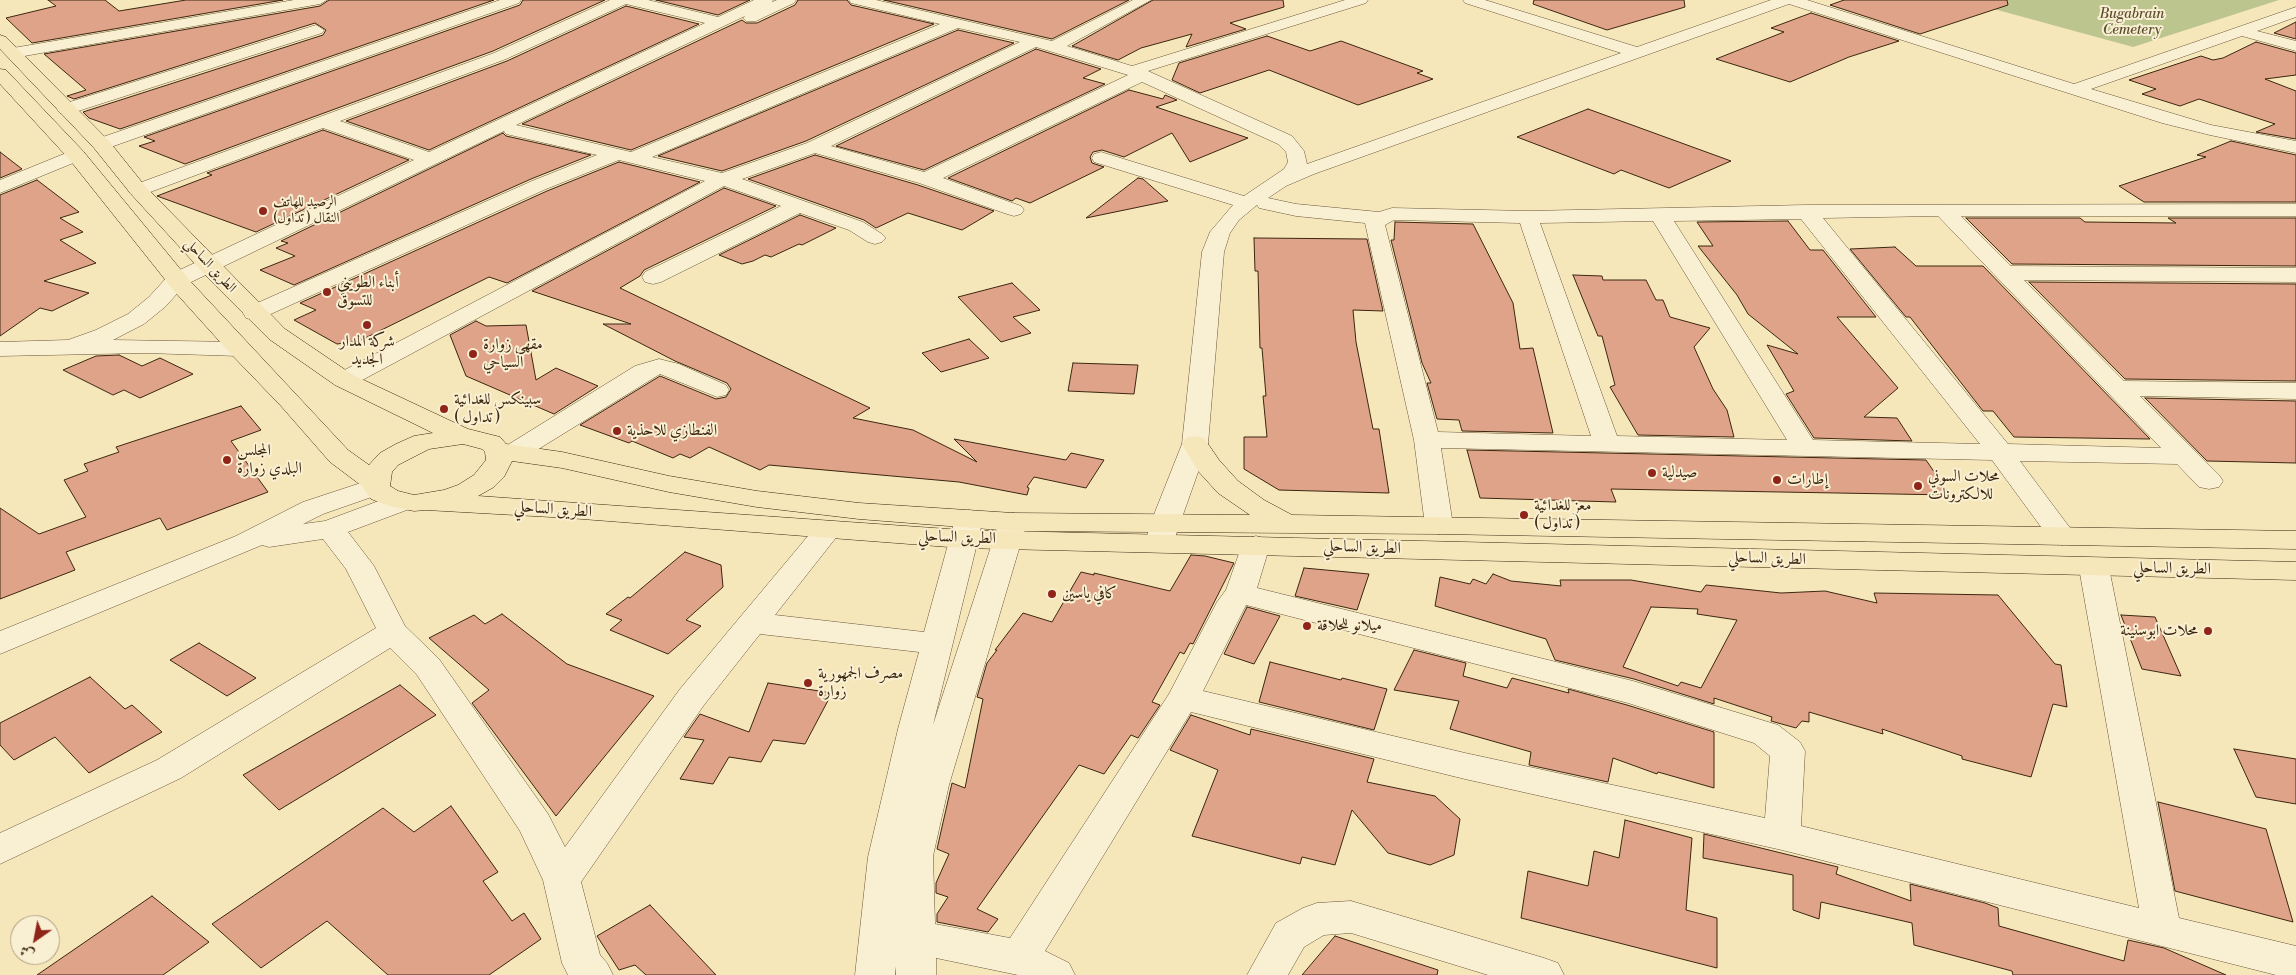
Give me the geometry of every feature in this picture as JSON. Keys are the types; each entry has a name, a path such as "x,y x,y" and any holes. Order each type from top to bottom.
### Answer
{"highway":[{"name":"الطريق الساحلي","path":"6,46 101,144 138,190 254,313 276,334 344,380 410,413 463,436 485,441 507,452 562,460 669,484 757,499 859,511 965,529"},
{"name":"الطريق الساحلي","path":"0,74 76,155 180,284 239,349 290,401 339,456 376,484 381,493 389,498 415,502 569,510 828,530 965,529 1162,532 1284,523 2296,540"},
{"path":"376,484 379,470 390,459 405,450 437,439 463,436"},
{"path":"1195,444 1208,465 1228,487 1254,506 1284,523"},
{"path":"415,502 462,493 484,481 494,471 499,460 507,452"},
{"name":"الطريق الساحلي","path":"1162,532 1256,545 2094,568 2296,571"}],"street":[{"path":"6,46 287,3 320,0"},
{"path":"101,144 514,0"},
{"path":"138,190 500,56 622,0"},
{"path":"629,0 721,22"},
{"path":"70,348 104,335 136,319 180,284 430,159 766,0"},
{"path":"212,268 339,216 512,130 789,0"},
{"path":"856,0 1055,46 1137,73 1266,130 1285,140 1295,151 1298,162 1292,172 1256,204 1233,238 1212,281 1195,444 1162,532"},
{"path":"1055,46 1144,0"},
{"path":"926,179 1137,73 1361,0"},
{"path":"1470,0 1635,52"},
{"path":"1491,7 1511,0"},
{"path":"1279,182 1635,52 1785,0"},
{"path":"1792,0 2083,87 2201,118 2296,138"},
{"path":"1814,0 2210,130 2296,147"},
{"path":"928,16 949,4"},
{"path":"2083,87 2244,32 2296,12"},
{"path":"254,313 539,185 627,156 956,23"},
{"path":"66,109 316,30"},
{"path":"2244,32 2296,46"},
{"path":"344,380 723,179 814,147 1035,41"},
{"path":"322,121 430,159"},
{"path":"512,130 723,179 856,226 875,238"},
{"path":"814,147 926,179 1014,210"},
{"path":"0,187 76,155"},
{"path":"1101,158 1256,204 1380,218 1392,214 1528,217 1806,211 2296,210"},
{"path":"1256,204 1338,160"},
{"path":"653,277 798,206"},
{"path":"1943,210 2120,388 2209,481"},
{"path":"1806,211 2000,452 2062,536"},
{"path":"1660,215 1805,448"},
{"path":"1528,217 1607,444"},
{"path":"1380,218 1374,224 1427,440 1438,525"},
{"path":"2007,274 2296,275"},
{"path":"0,349 145,346 239,349"},
{"path":"507,452 644,370 659,366 670,369 717,390"},
{"path":"2120,388 2296,391"},
{"path":"1427,440 2184,456"},
{"path":"0,643 246,542 313,508 376,484"},
{"path":"246,542 330,528 415,502"},
{"path":"330,528 360,566 393,632 428,667 535,824 562,880 581,971"},
{"path":"874,975 887,857 915,729 938,644 965,529"},
{"path":"562,880 692,697 828,530"},
{"path":"916,975 914,856 929,794 1010,531"},
{"path":"1020,957 1183,698 1232,602 1240,594 1256,545"},
{"path":"2094,568 2162,929"},
{"path":"1240,594 1633,692 1766,734 1788,751 1782,836"},
{"path":"754,623 938,644"},
{"path":"0,849 168,769 393,632"},
{"path":"1183,698 1455,764 1782,836 2296,963"},
{"path":"1266,975 1290,935 1317,919 1351,917 1544,975"},
{"path":"914,937 1020,957 1055,975"}],"green space":[{"name":"Bugabrain Cemetery","path":"1961,0 2279,0 2133,47"}],"building":[{"path":"48,0 105,0 119,11 186,0 283,0 32,43 6,18 56,6"},
{"path":"329,0 494,0 120,129 89,118 83,112 323,35 326,30 315,23 74,99 67,96 86,90 44,54 320,6"},
{"path":"523,0 605,0 493,51 185,164 139,146 155,141 144,137 520,5"},
{"path":"656,0 750,0 718,15"},
{"path":"798,0 847,0 851,5 934,24 631,150 522,124 742,20 746,23 757,23 795,5"},
{"path":"884,0 1129,0 1052,39"},
{"path":"1153,0 1283,0 1284,7 1230,23 1246,29 1186,47 1192,34 1141,48 1118,60 1072,46"},
{"path":"1534,0 1684,0 1685,7 1607,30 1533,4"},
{"path":"1844,0 2007,0 2008,5 1920,34 1830,5"},
{"path":"626,6 699,24 429,150 346,121 507,61"},
{"path":"1811,13 1899,41 1849,57 1790,82 1716,59 1784,32 1771,28"},
{"path":"2296,22 2296,39 2274,33"},
{"path":"958,30 1014,43 806,141 722,171 658,156"},
{"path":"1267,36 1310,51 1341,41 1423,71 1417,73 1433,79 1358,105 1269,70 1200,93 1172,80 1179,63"},
{"path":"2256,42 2296,53 2296,75 2265,79 2296,91 2296,139 2256,132 2275,124 2199,99 2180,106 2142,94 2156,89 2129,80 2201,56 2213,60 2223,58"},
{"path":"1036,49 1101,69 1083,78 1105,84 924,170 836,146"},
{"path":"1129,90 1163,99 1165,95 1177,100 1156,107 1248,138 1190,162 1172,133 1124,157 1102,150 1093,152 1090,157 1092,163 1104,167 1030,203 1016,198 1012,201 948,178"},
{"path":"1588,109 1731,161 1669,188 1621,170 1614,174 1517,137"},
{"path":"323,130 409,160 256,232 157,196 212,175 207,173"},
{"path":"503,133 506,136 591,155 531,179 294,285 260,270 295,256 276,248 288,243 281,241"},
{"path":"2231,141 2296,155 2296,202 2144,202 2119,186 2206,157 2197,155"},
{"path":"0,152 22,169 0,178"},
{"path":"815,155 918,185 994,211 962,230 908,213 876,228 864,220 748,179"},
{"path":"619,162 700,182 507,283 489,277 359,341 337,344 294,320 316,310 300,303 547,191"},
{"path":"1138,178 1143,179 1168,201 1086,218"},
{"path":"37,180 79,212 60,218 83,232 60,240 96,263 44,281 89,293 52,311 40,308 0,336 0,195"},
{"path":"724,188 776,206 644,270 640,276 620,288 870,408 853,418 913,430 977,462 954,439 1066,460 1071,453 1104,460 1086,488 1034,477 1027,487 1029,488 1027,495 959,482 769,465 760,470 709,447 690,458 680,454 673,458 632,441 629,443 580,425 660,376 716,399 726,397 731,389 727,383 675,361 603,324 631,324 532,291"},
{"path":"800,215 836,228 802,245 799,244 771,257 765,255 742,264 719,255"},
{"path":"1966,218 2080,218 2085,222 2176,223 2168,218 2296,218 2296,266 2012,264"},
{"path":"1788,221 1810,250 1823,250 1876,317 1837,317 1898,388 1864,417 1897,418 1912,441 1814,438 1786,394 1794,391 1767,345 1798,354 1748,314 1737,295 1698,246 1713,246 1697,222"},
{"path":"1395,222 1473,224 1513,303 1520,349 1533,348 1553,433 1462,431 1459,420 1437,419 1427,383 1431,383 1422,363 1391,240 1394,240"},
{"path":"1254,238 1367,239 1383,311 1353,310 1356,342 1373,429 1379,429 1389,493 1279,490 1244,469 1244,437 1267,437 1263,396 1266,396 1262,348 1260,348 1258,271 1255,271"},
{"path":"1895,247 1916,266 1983,266 2150,439 2014,437 1993,411 1983,411 1910,317 1906,317 1850,249"},
{"path":"1573,275 1602,276 1603,280 1646,280 1656,300 1663,300 1670,317 1710,328 1694,347 1713,389 1727,410 1734,437 1638,435 1610,387 1615,385 1602,336 1598,336"},
{"path":"2029,282 2296,284 2296,381 2125,379"},
{"path":"1012,283 1040,310 1013,317 1031,333 1001,342 958,297"},
{"path":"476,321 486,326 526,325 536,380 556,368 598,386 554,414 466,376 450,335"},
{"path":"969,339 989,358 941,372 922,353"},
{"path":"119,355 142,366 160,358 193,374 140,398 124,390 113,395 63,370 96,356"},
{"path":"1073,363 1138,365 1134,394 1068,391"},
{"path":"2145,398 2296,401 2296,463 2207,461"},
{"path":"241,406 261,430 231,441 268,492 167,530 160,518 66,552 75,570 0,599 0,508 39,534 86,517 64,480 88,471 84,464 119,452 116,447"},
{"path":"1467,450 1926,460 1950,495 1611,489 1616,502 1480,498"},
{"path":"685,552 721,565 723,587 686,620 701,626 668,654 610,630 622,620 606,614 628,597 630,598"},
{"path":"1191,555 1205,556 1234,563 1193,644 1190,643 1184,654 1180,652 1152,702 1160,705 1138,738 1131,735 1104,774 1079,765 977,909 998,919 988,932 937,922 937,914 948,897 936,893 936,883 949,854 937,849 952,783 965,788 983,699 977,697 987,663 997,650 995,650 1023,613 1052,622 1081,572 1094,575 1094,573 1170,591"},
{"path":"1304,568 1369,574 1357,610 1295,596"},
{"path":"1493,574 1511,581 1561,586 1560,580 1631,580 1701,592 1706,585 1781,593 1825,591 1877,603 1874,593 1998,595 2055,664 2061,665 2067,707 2053,704 2031,777 1962,759 1962,756 1882,729 1883,734 1809,712 1809,722 1802,721 1796,728 1771,721 1772,717 1714,698 1714,704 1634,679 1555,660 1546,639 1435,606 1440,577 1470,584 1473,579 1486,584","holes":["1651,607 1698,609 1697,614 1737,620 1701,688 1681,682 1678,686 1623,667"]},
{"path":"1247,607 1280,616 1254,664 1224,654"},
{"path":"502,614 567,664 654,696 556,816 472,703 489,690 429,638 474,615 485,624"},
{"path":"2121,615 2155,617 2181,676 2142,669"},
{"path":"199,643 256,678 227,696 170,660"},
{"path":"1414,650 1466,663 1463,676 1507,688 1512,678 1569,693 1568,689 1714,732 1714,788 1658,772 1657,774 1613,758 1608,782 1529,765 1531,752 1450,729 1459,701 1394,690"},
{"path":"1270,662 1341,680 1342,678 1387,689 1374,730 1259,702"},
{"path":"90,677 125,709 132,705 162,732 89,773 55,737 14,760 0,745 0,723"},
{"path":"768,683 832,693 805,744 773,740 761,762 729,757 713,784 680,779 704,740 684,737 700,714 749,732"},
{"path":"400,685 436,715 279,810 243,775"},
{"path":"1191,715 1250,735 1251,729 1374,759 1367,782 1435,796 1460,819 1454,855 1430,865 1388,853 1352,810 1335,865 1302,857 1300,864 1192,836 1218,770 1170,750"},
{"path":"2234,749 2296,759 2296,804 2256,797"},
{"path":"2158,802 2266,829 2293,922 2175,891"},
{"path":"451,806 498,872 483,881 512,921 524,913 541,939 489,975 388,975 327,921 261,968 212,924 383,808 414,832"},
{"path":"1625,820 1692,838 1686,910 1717,918 1717,968 1521,918 1528,871 1588,886 1594,851 1619,858"},
{"path":"1704,834 1838,867 1836,874 1911,901 1910,884 1985,903 1998,908 1999,926 2124,961 2128,940 2164,948 2226,975 2013,975 2012,971 1914,945 1912,923 1821,902 1819,919 1793,910 1793,875 1703,858"},
{"path":"152,896 209,942 163,975 37,975 52,965 60,965 60,959"},
{"path":"650,905 716,975 646,975 635,965 619,970 597,936"},
{"path":"1335,936 1438,970 1437,975 1302,975"}],"place":[{"name":"الرصيد للهاتف النقال ( تداول)","path":"263,211"},
{"name":"أبناء الطويني للتسوق","path":"327,292"},
{"name":"شركة المدار الجديد","path":"367,325"},
{"name":"مقهي زوارة السياحي","path":"473,354"},
{"name":"سبينكس للغدائية ( تداول )","path":"444,409"},
{"name":"الفنطازي للاحذية","path":"617,431"},
{"name":"المجلس البلدي زوارة","path":"227,460"},
{"name":"صيدلية","path":"1652,473"},
{"name":"إطارات","path":"1777,480"},
{"name":"محلات السوني للالكترونات","path":"1918,486"},
{"name":"معز للغدائية ( تداول )","path":"1524,515"},
{"name":"كافي ياسين","path":"1052,594"},
{"name":"ميلانو للحلاقة","path":"1307,626"},
{"name":"محلات ابوسنينة","path":"2208,631"},
{"name":"مصرف الجمهورية زوارة","path":"808,683"}]}
